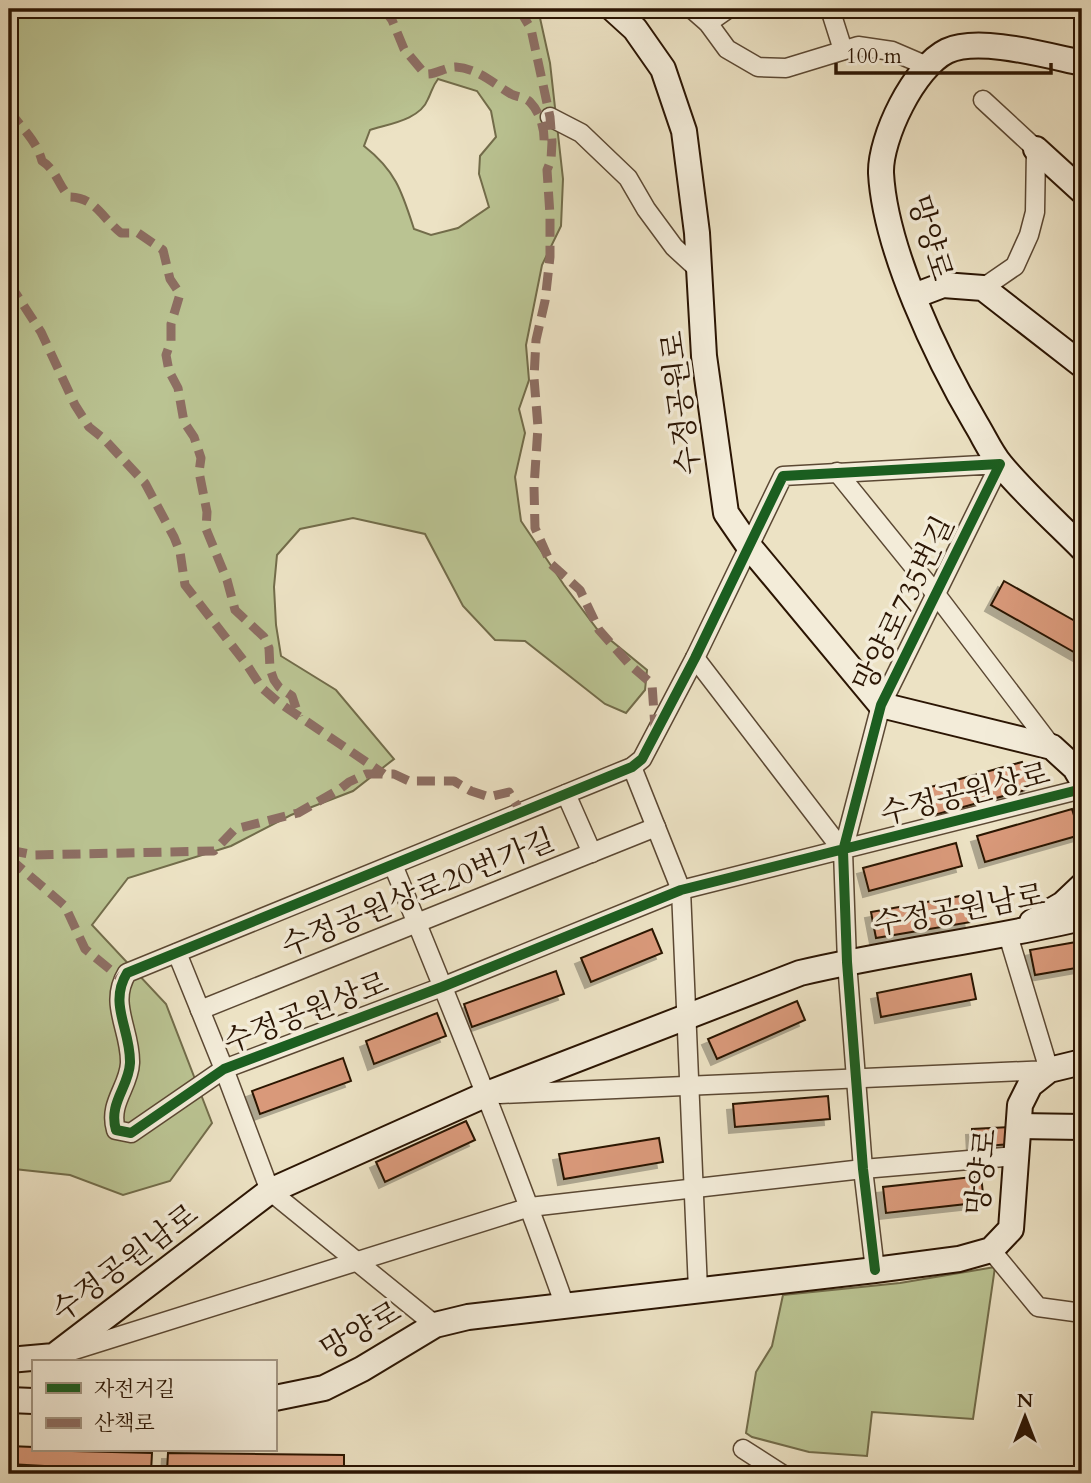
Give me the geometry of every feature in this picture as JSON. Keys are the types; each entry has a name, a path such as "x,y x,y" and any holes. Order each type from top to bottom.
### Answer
{"street":[{"name":"수정공원로","path":"613,9 635,29 663,69 684,131 697,233 705,356 726,513 748,545 881,705"},
{"path":"692,9 708,23 727,49 758,67 786,68 858,46 892,51 927,66"},
{"path":"708,23 728,9"},
{"path":"830,9 843,50"},
{"name":"망양로","path":"1082,63 987,45 948,51 927,66 904,95 888,140 881,170 886,216 914,296 961,398 1000,464 1082,548"},
{"path":"984,100 1082,191"},
{"path":"550,117 581,133 628,178 646,209 674,247 699,270"},
{"path":"983,288 1014,266 1029,236 1035,212 1036,149"},
{"path":"914,296 943,285 983,288 1082,365"},
{"path":"698,1290 681,890 632,767 642,759 695,658 783,475 1000,464"},
{"name":"망양로735번길","path":"843,851 881,705 1000,464"},
{"path":"837,472 935,593 1052,747 1075,768 1082,780"},
{"path":"695,658 843,851"},
{"path":"881,705 1052,747"},
{"name":"수정공원상로","path":"632,767 127,973 118,990 130,1063 112,1116 116,1130 131,1133 224,1069 442,987 681,890 1082,789"},
{"path":"566,794 592,853"},
{"name":"수정공원상로20번가길","path":"200,1010 656,827"},
{"name":"수정공원남로","path":"843,851 847,962"},
{"path":"393,865 486,1094 565,1306"},
{"path":"1048,1070 1008,936 1063,904 1082,886"},
{"name":"수정공원남로","path":"9,1360 54,1356 270,1191 486,1094 800,973 847,962 1008,936 1082,918"},
{"name":"수정공원상로","path":"177,953 224,1069"},
{"path":"847,962 863,1169 874,1270"},
{"path":"486,1094 1048,1070 1082,1062"},
{"path":"224,1069 270,1191"},
{"name":"망양로","path":"276,1398 324,1388 362,1369 435,1325 468,1317 874,1270 959,1259 991,1250 1011,1229 1020,1105 1030,1085 1048,1070"},
{"path":"1019,1126 1082,1127"},
{"path":"54,1356 530,1207 863,1169 1016,1156"},
{"name":"망양로","path":"270,1191 435,1325"},
{"path":"991,1250 1038,1307 1082,1313"},
{"path":"9,1400 32,1401"},
{"path":"743,1449 782,1474"}],"green space":[{"path":"9,9 538,9 550,63 563,179 561,226 542,265 526,345 529,380 519,409 525,433 515,477 521,521 597,629 647,670 645,690 626,713 605,704 525,641 495,640 463,606 425,534 353,518 300,529 277,555 274,587 281,656 336,690 394,759 353,791 291,815 231,846 128,878 92,925 166,1004 212,1123 170,1181 123,1195 70,1175 14,1169 9,1163","holes":["438,79 477,91 491,111 496,137 480,156 479,174 489,207 458,228 431,235 414,229 391,173 364,146 370,130 403,120 418,112"]},
{"path":"995,1267 973,1419 872,1412 867,1456 809,1452 746,1433 756,1372 772,1346 783,1295 900,1283"}],"building":[{"path":"1004,581 1082,625 1082,650 1079,655 991,605"},
{"path":"1022,762 1029,789 934,815 927,788"},
{"path":"1072,809 1080,835 985,862 977,836"},
{"path":"956,843 962,866 869,891 863,868"},
{"path":"966,895 971,922 876,938 871,912"},
{"path":"652,929 662,953 591,982 581,958"},
{"path":"1082,941 1082,967 1035,975 1030,950"},
{"path":"556,971 564,994 472,1027 464,1004"},
{"path":"971,974 976,999 881,1017 877,993"},
{"path":"797,1001 805,1020 717,1059 708,1039"},
{"path":"437,1013 446,1036 374,1064 366,1041"},
{"path":"343,1058 351,1081 260,1114 252,1091"},
{"path":"828,1096 830,1119 735,1127 733,1104"},
{"path":"466,1121 475,1140 385,1182 376,1162"},
{"path":"1010,1127 1011,1144 973,1147 972,1129"},
{"path":"659,1138 663,1162 564,1179 559,1154"},
{"path":"981,1176 984,1202 886,1213 883,1187"},
{"path":"9,1446 32,1447 32,1452 152,1453 151,1472 9,1464"},
{"path":"168,1453 344,1455 344,1473 167,1471"}],"marked path":[{"path":"384,9 392,20 404,49 425,74 452,67 464,68 478,73 511,94 528,100 539,116 544,143"},
{"path":"519,9 531,29 550,117 552,142 551,160 547,170 550,257 545,301 536,340 534,378 538,427 534,487 535,528 551,564 580,590 599,630 630,665 652,684 655,728"},
{"path":"9,110 69,197 92,204 121,233 138,233 163,250 170,279 180,294 166,355 169,371 178,388 184,422 194,437 201,458 199,472 207,512 206,529 227,580 235,610 264,637 269,648 270,669 274,680 292,696 299,717"},
{"path":"9,283 41,332 75,405 89,427 104,439 145,483 180,552 185,585 262,688 278,702 384,774"},
{"path":"9,850 34,855 214,851 235,829 298,813 366,774 394,774 409,781 454,781 489,797 509,792 521,812"},
{"path":"9,858 65,906 85,949 123,980"}],"cycle path":[{"path":"875,1270 863,1169 847,962 843,851 881,705 1000,464 783,476 695,658 642,759 632,767 127,973 122,984 120,1006 130,1063 114,1120 116,1130 131,1133 224,1069 442,987 681,890 1082,789"}]}
